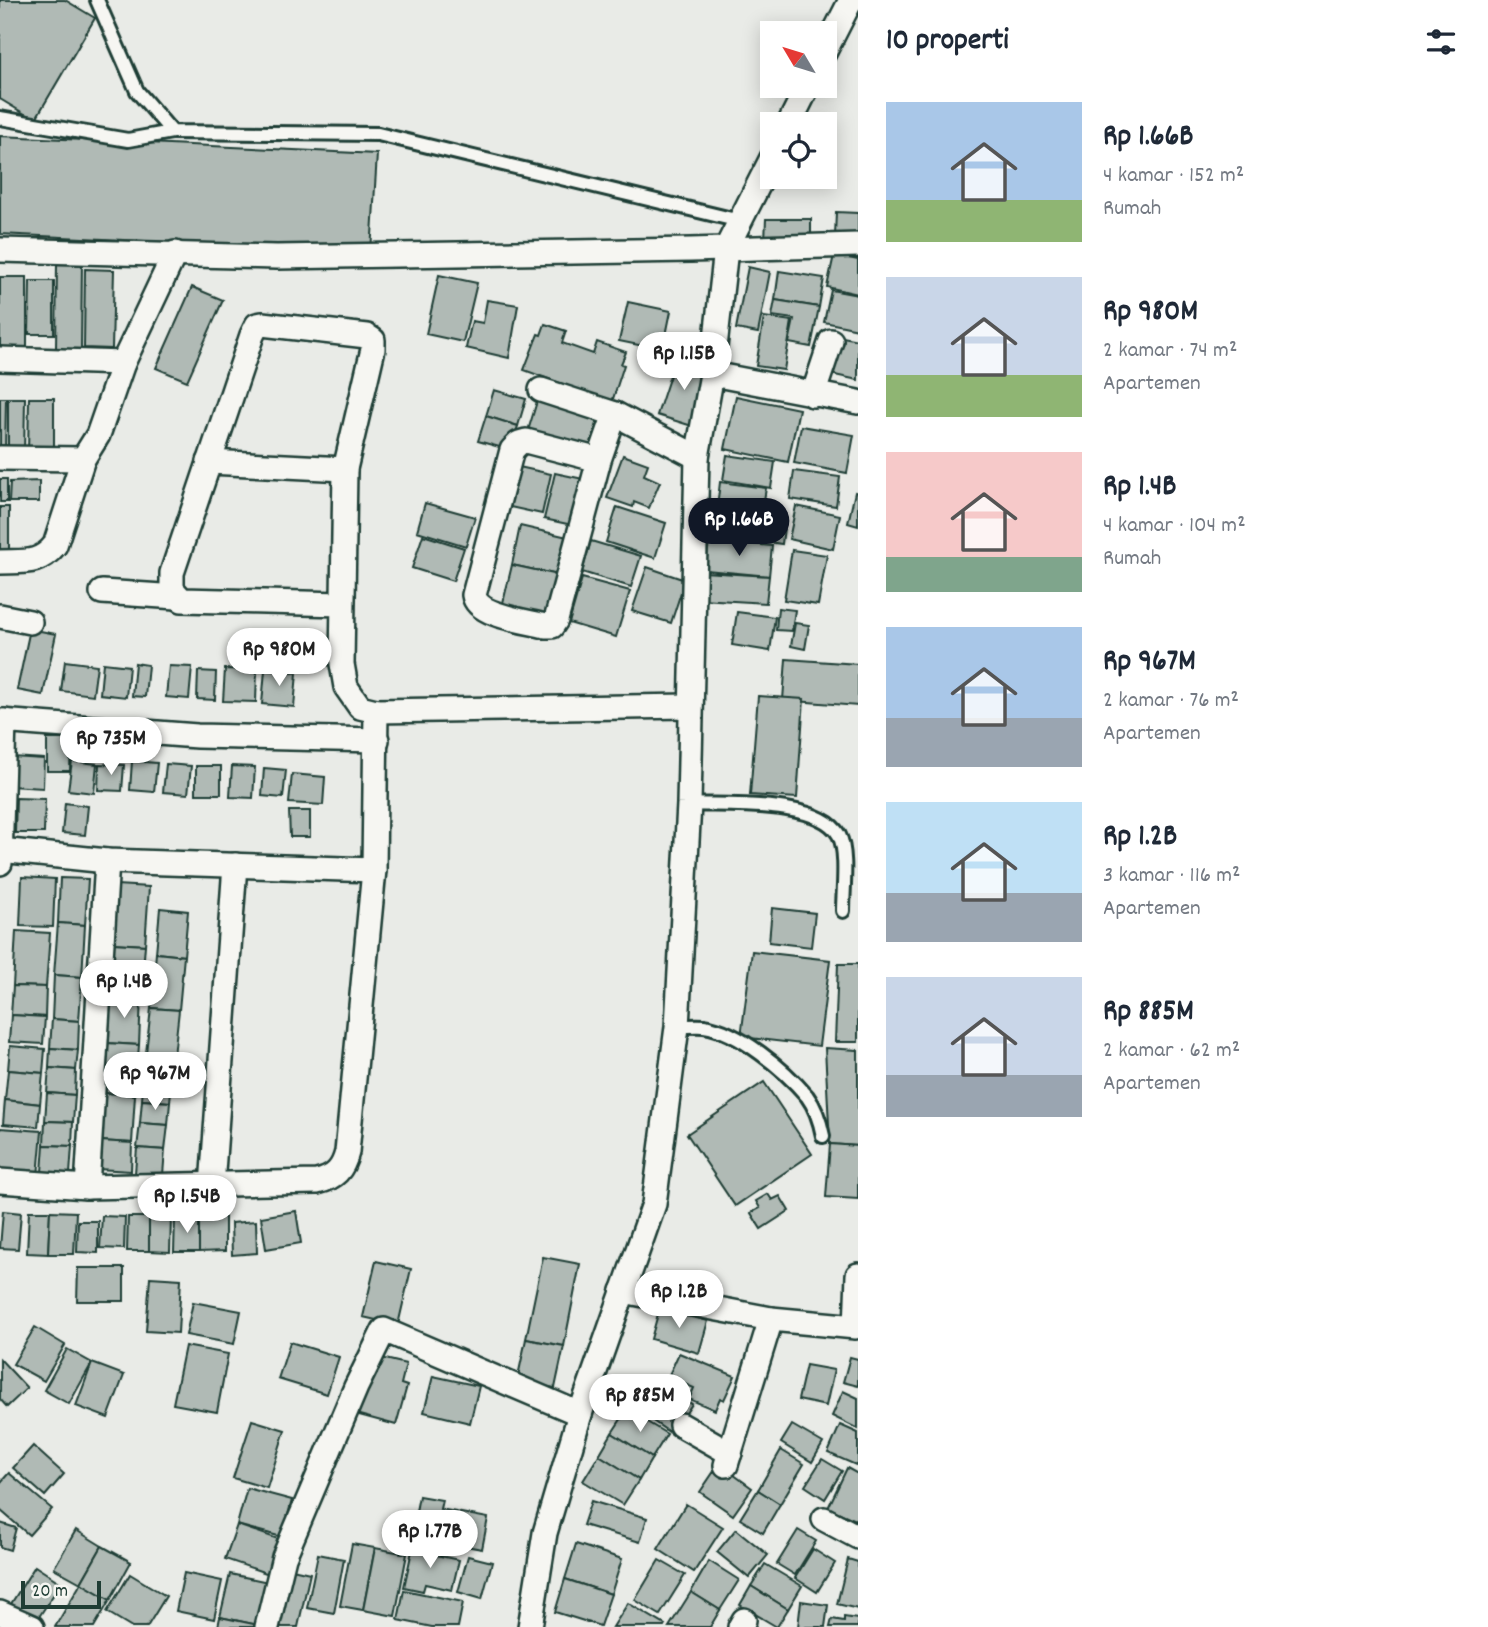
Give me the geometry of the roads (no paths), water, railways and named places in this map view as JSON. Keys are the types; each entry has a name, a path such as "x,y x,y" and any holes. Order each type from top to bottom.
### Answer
{"street":[{"path":"837,27 851,0"},
{"path":"530,1627 545,1533 580,1414 654,1204 677,1027 689,804 689,706 697,457 712,374 726,249 760,182"},
{"path":"0,250 276,257 858,245"},
{"path":"0,562 37,561 55,545 83,459 98,435 123,363 175,253"},
{"path":"177,597 172,589 172,573 257,325 372,337 373,349 345,469 342,664 346,687 360,707 376,712 689,706"},
{"path":"813,394 831,341"},
{"path":"0,359 123,363"},
{"path":"712,374 858,402"},
{"path":"541,390 615,414 697,457"},
{"path":"599,460 526,441 515,445 474,595 478,605 487,611 552,626 556,620 599,460 615,414"},
{"path":"0,458 83,459"},
{"path":"209,462 345,469"},
{"path":"102,592 177,597 182,600 342,604"},
{"path":"0,616 30,622"},
{"path":"0,1181 87,1187 212,1186 317,1182 337,1174 344,1163 374,870 376,712"},
{"path":"374,870 107,861 0,854 2,721 197,736 377,740"},
{"path":"87,1187 107,861"},
{"path":"212,1186 234,865"},
{"path":"623,1291 771,1319 857,1328 858,1275"},
{"path":"681,1425 728,1459 771,1319"},
{"path":"267,1627 284,1557 356,1387 384,1330 580,1414"},
{"path":"824,1519 858,1537"},
{"path":"0,1614 32,1627"}],"lane":[{"path":"97,0 137,90 172,132"},
{"path":"0,118 128,140 172,132 378,134 740,221"},
{"path":"689,804 803,812 817,816 831,825 843,848 843,911"},
{"path":"677,1027 705,1026 739,1038 753,1047 807,1097 820,1118 823,1136"}]}
